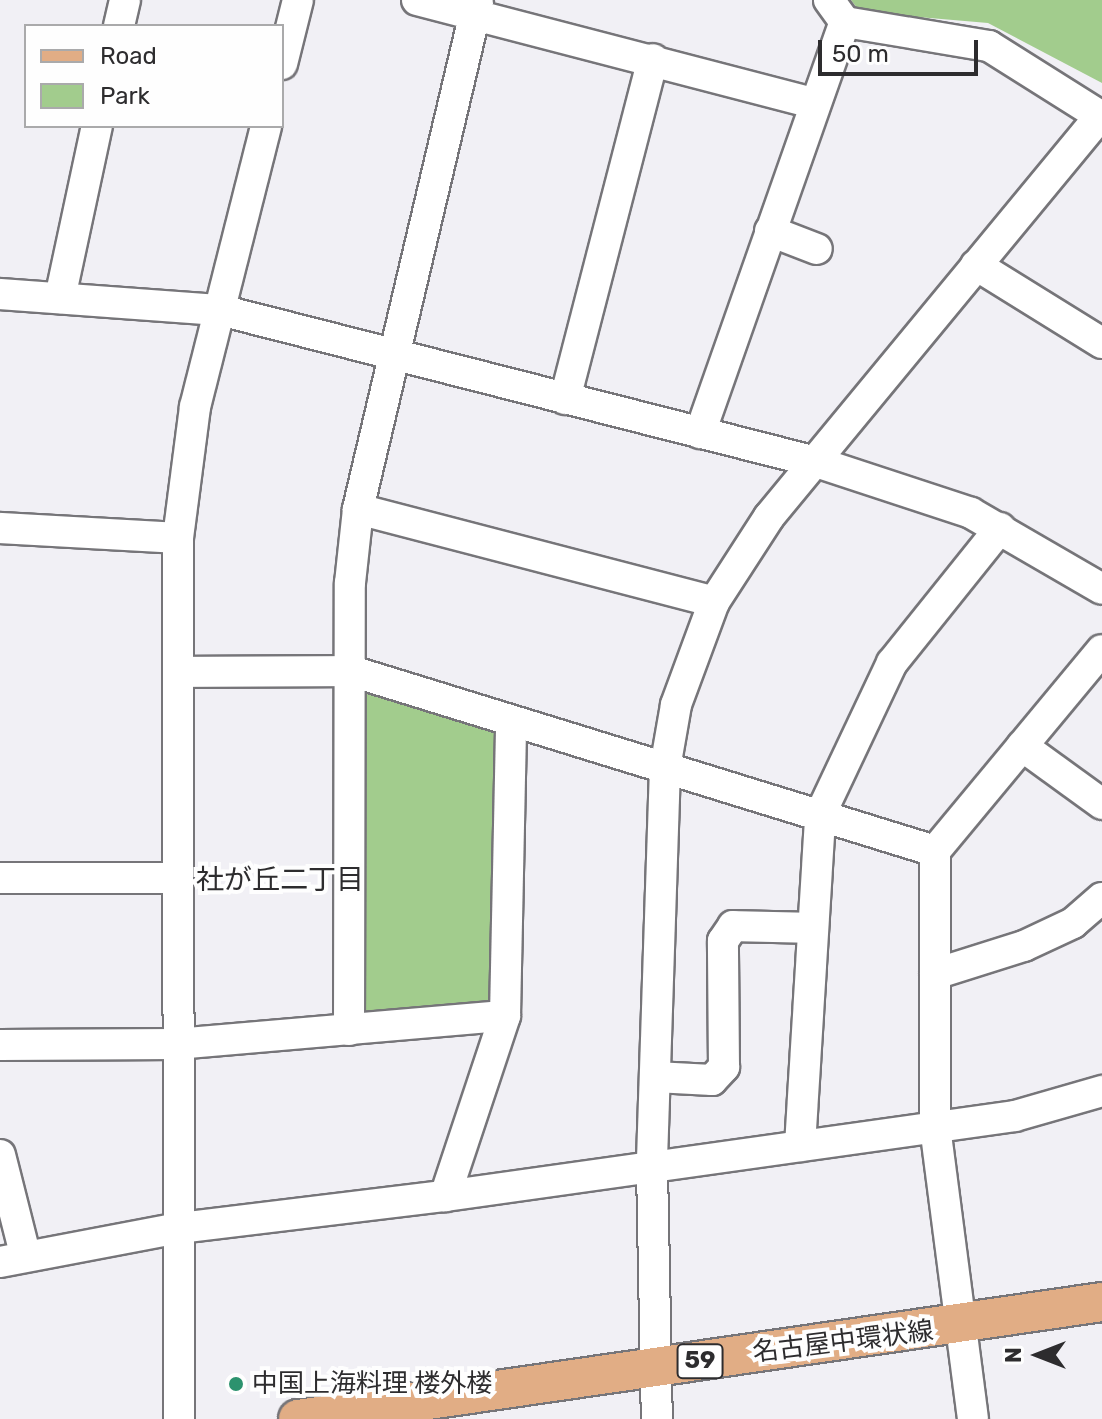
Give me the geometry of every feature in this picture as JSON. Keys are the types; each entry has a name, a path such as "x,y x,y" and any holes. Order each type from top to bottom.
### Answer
{"main road":[{"name":"名古屋中環状線","path":"298,1419 653,1372 960,1327 1102,1302"}],"street":[{"path":"119,24 125,0"},
{"path":"284,56 298,0"},
{"path":"417,0 476,7 815,104"},
{"path":"349,1030 351,671 358,509 390,353 476,7"},
{"path":"657,1419 653,1372 652,1167 665,768 676,705 714,602 769,517 1101,116 989,46 837,11 815,104 700,433"},
{"path":"565,399 653,59"},
{"path":"60,298 97,128"},
{"path":"179,1419 176,1044 178,538 195,407 266,128"},
{"path":"770,231 817,249"},
{"path":"976,265 1102,343"},
{"path":"0,294 220,310 816,462 909,489 1000,528 1102,589"},
{"path":"358,509 714,602"},
{"path":"0,528 178,538"},
{"path":"800,1146 820,815 892,663 1000,528"},
{"path":"973,1419 935,1127 935,851 1102,650"},
{"path":"178,672 351,671 511,723 935,851"},
{"path":"445,1196 505,1016 511,723"},
{"path":"1022,746 1102,804"},
{"path":"0,878 176,878"},
{"path":"935,974 1024,946 1073,923 1102,898"},
{"path":"655,1077 712,1080 724,1067 723,941 733,926 813,928"},
{"path":"0,1045 176,1044 505,1016"},
{"path":"0,1155 13,1258 179,1228 445,1196 1015,1116 1102,1091"}],"green space":[{"path":"851,0 1102,0 1102,83 988,23 860,12"},
{"path":"365,688 499,732 489,1005 365,1018"}],"place":[{"name":"中国上海料理 楼外楼","path":"236,1384"}],"district":[{"name":"社が丘二丁目","path":"280,880"}]}
